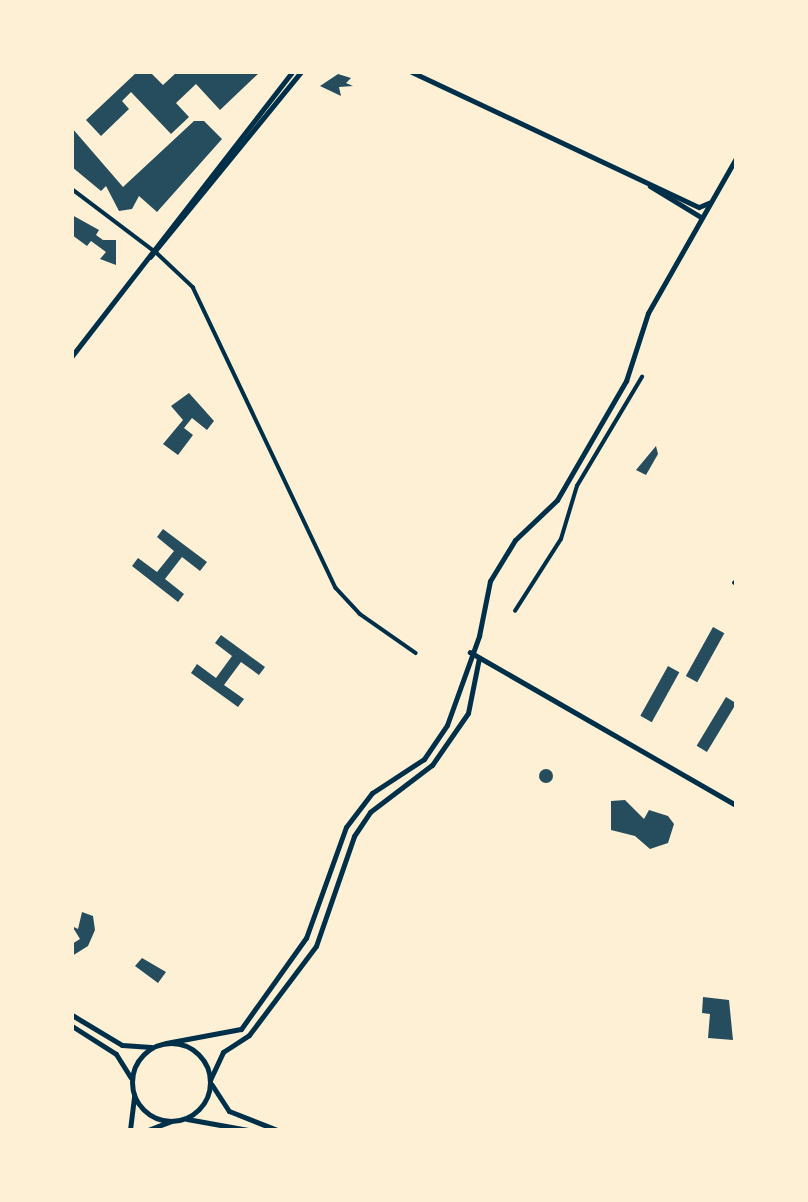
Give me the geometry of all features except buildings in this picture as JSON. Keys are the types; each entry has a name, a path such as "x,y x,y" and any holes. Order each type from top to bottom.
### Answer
{"main road":[{"path":"155,251 292,72"},
{"path":"72,356 302,72"},
{"path":"412,72 644,182 699,206 709,203"},
{"path":"72,1015 122,1045 154,1047 241,1029 306,938 346,827 372,793 424,759 454,713 491,581 515,540 548,514 626,381 648,313 736,158"},
{"path":"644,182 701,217"},
{"path":"470,652 736,805"},
{"path":"184,1119 205,1103 210,1081 223,1052 249,1035 316,946 364,820 378,802 432,765 468,713 479,658"},
{"path":"72,1026 116,1055 132,1080 134,1096 130,1130"},
{"path":"166,1043 198,1054 210,1081 229,1111 277,1130"},
{"path":"132,1080 139,1060 154,1047"},
{"path":"134,1096 152,1116 171,1121"},
{"path":"148,1130 171,1121 215,1119 248,1130"}],"street":[{"path":"72,189 155,251 193,287 336,588 360,614 416,653"},
{"path":"515,611 561,539 573,494 642,377"}]}
